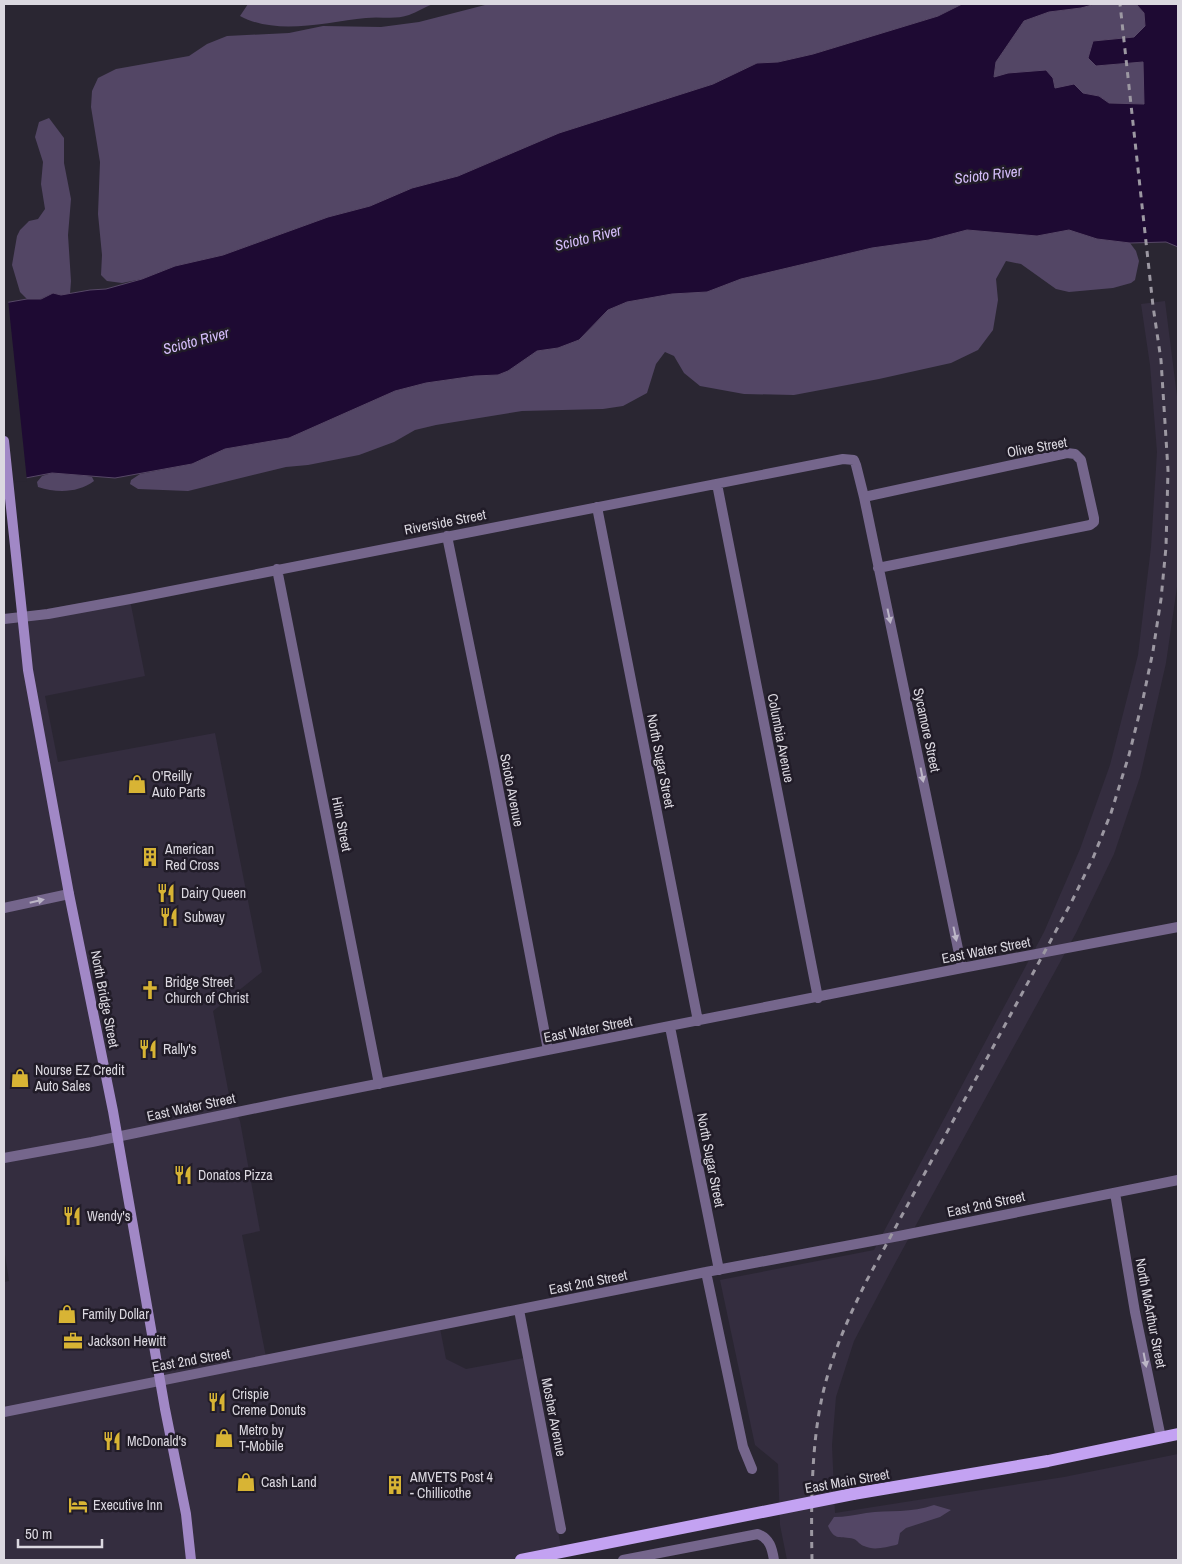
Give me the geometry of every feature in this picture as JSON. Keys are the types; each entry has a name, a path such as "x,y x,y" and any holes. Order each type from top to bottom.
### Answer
{"main road":[{"name":"North Bridge Street","path":"4,441 28,670 117,1136 160,1380 186,1514 191,1560"},
{"name":"East Main Street","path":"521,1560 853,1494 1048,1461 1178,1434"}],"street":[{"name":"Olive Street","path":"864,497 1067,453 1075,454 1081,460 1094,518 1094,522 1090,526 878,568"},
{"name":"Riverside Street","path":"4,619 48,614 130,599 848,458 854,460 864,497"},
{"name":"Columbia Avenue","path":"716,484 818,998"},
{"name":"Sycamore Street","path":"864,497 962,968"},
{"name":"North Sugar Street","path":"597,507 698,1021"},
{"name":"Scioto Avenue","path":"447,536 493,761 548,1050"},
{"name":"Hirn Street","path":"277,569 379,1084"},
{"path":"4,908 70,894"},
{"name":"East Water Street","path":"4,1158 1178,927"},
{"name":"North Sugar Street","path":"670,1027 719,1270"},
{"name":"East 2nd Street","path":"4,1412 1178,1180"},
{"name":"North McArthur Street","path":"1116,1193 1135,1312 1161,1438"},
{"path":"706,1272 743,1447 752,1469"},
{"name":"Mosher Avenue","path":"519,1310 561,1529"},
{"path":"622,1560 750,1534 764,1536 771,1546 774,1560"}],"shaded area":[{"path":"248,4 433,4 412,14 393,18 371,18 286,26 254,22 240,16"},
{"path":"962,4 938,16 813,54 778,62 757,63 713,84 559,133 458,176 412,188 370,206 328,217 223,255 175,266 142,279 122,283 107,281 101,275 102,255 98,214 100,162 91,107 92,91 98,78 116,69 189,56 207,44 227,36 289,33 323,26 381,27 419,22 485,5"},
{"path":"1096,4 1136,4 1144,13 1145,26 1134,37 1093,41 1096,66 1143,62 1145,104 1109,103 1099,96 1055,88 1053,78 994,78 996,62 1024,21 1049,12"},
{"path":"49,118 64,138 64,163 71,199 68,235 70,294 61,295 53,293 40,299 27,299 20,292 12,265 17,236 20,230 29,221 38,219 45,209 41,184 43,162 35,137 39,122"},
{"path":"967,230 1037,236 1069,230 1097,239 1130,243 1136,251 1139,261 1135,280 1113,288 1069,292 1056,289 1021,264 1006,261 996,279 998,300 993,330 978,350 951,363 879,379 794,395 744,394 700,386 684,373 674,356 665,352 656,364 647,393 623,406 603,409 522,411 436,425 415,430 394,442 359,455 308,465 286,467 188,491 138,489 130,484 131,480 140,474 192,464 225,449 289,438 395,391 426,383 475,376 498,375 508,371 537,351 558,348 579,340 608,310 627,302 672,294 707,292 741,279 872,248 929,240"},
{"path":"1165,301 1178,404 1178,580 1166,663 1140,777 1114,854 1076,933 854,1341 836,1397 832,1445 835,1513 1064,1477 1178,1454 1178,1560 787,1560 780,1525 778,1464 755,1445 720,1280 874,1250 1044,932 1080,849 1110,765 1138,655 1151,547 1157,452 1150,365 1141,304"},
{"path":"52,473 87,476 92,477 94,481 81,488 67,491 38,487 37,482 42,476"},
{"path":"129,595 145,676 45,696 58,762 215,733 262,972 213,1011 230,1100 240,1121 260,1231 242,1235 266,1357 439,1323 446,1359 466,1369 524,1358 562,1552 521,1560 4,1560 4,1282 9,1281 4,1248 4,616"},
{"path":"934,1505 951,1510 940,1517 906,1528 900,1533 898,1544 884,1548 868,1547 861,1545 854,1539 838,1537 833,1534 828,1526 834,1517 926,1508"}],"water":[{"name":"Scioto River","path":"962,4 1096,4 1049,12 1024,21 996,62 994,77 1008,73 1046,70 1053,78 1055,88 1074,84 1083,93 1099,96 1109,103 1144,104 1143,62 1096,66 1088,58 1093,41 1134,37 1145,26 1144,13 1136,4 1178,4 1178,247 1166,242 1130,243 1097,239 1069,230 1037,236 967,230 929,240 872,248 741,279 707,292 672,294 627,302 608,310 579,340 558,348 537,351 508,371 498,375 475,376 426,383 395,391 289,438 225,449 192,464 115,478 52,473 15,480 4,303 27,299 41,299 53,293 61,295 106,289 142,279 175,266 223,255 328,217 370,206 412,188 458,176 559,133 713,84 757,63 778,62 813,54 938,16"}],"pier":[{"path":"8,299 27,481 4,483 4,301"}],"railway":[{"path":"812,1560 812,1498 816,1433 823,1393 836,1350 867,1280 1071,903 1093,858 1111,813 1129,755 1153,651 1166,547 1168,470 1161,360 1153,306 1120,4"}],"place":[{"name":"O'Reilly Auto Parts","path":"137,784"},
{"name":"American Red Cross","path":"150,857"},
{"name":"Dairy Queen","path":"166,893"},
{"name":"Subway","path":"169,917"},
{"name":"Bridge Street Church of Christ","path":"150,990"},
{"name":"Rally's","path":"148,1049"},
{"name":"Nourse EZ Credit Auto Sales","path":"20,1078"},
{"name":"Donatos Pizza","path":"183,1175"},
{"name":"Wendy's","path":"72,1216"},
{"name":"Family Dollar","path":"67,1314"},
{"name":"Jackson Hewitt","path":"73,1341"},
{"name":"Crispie Creme Donuts","path":"217,1402"},
{"name":"Metro by T-Mobile","path":"224,1438"},
{"name":"McDonald's","path":"112,1441"},
{"name":"Cash Land","path":"246,1482"},
{"name":"AMVETS Post 4 - Chillicothe","path":"395,1485"},
{"name":"Executive Inn","path":"78,1505"}]}
